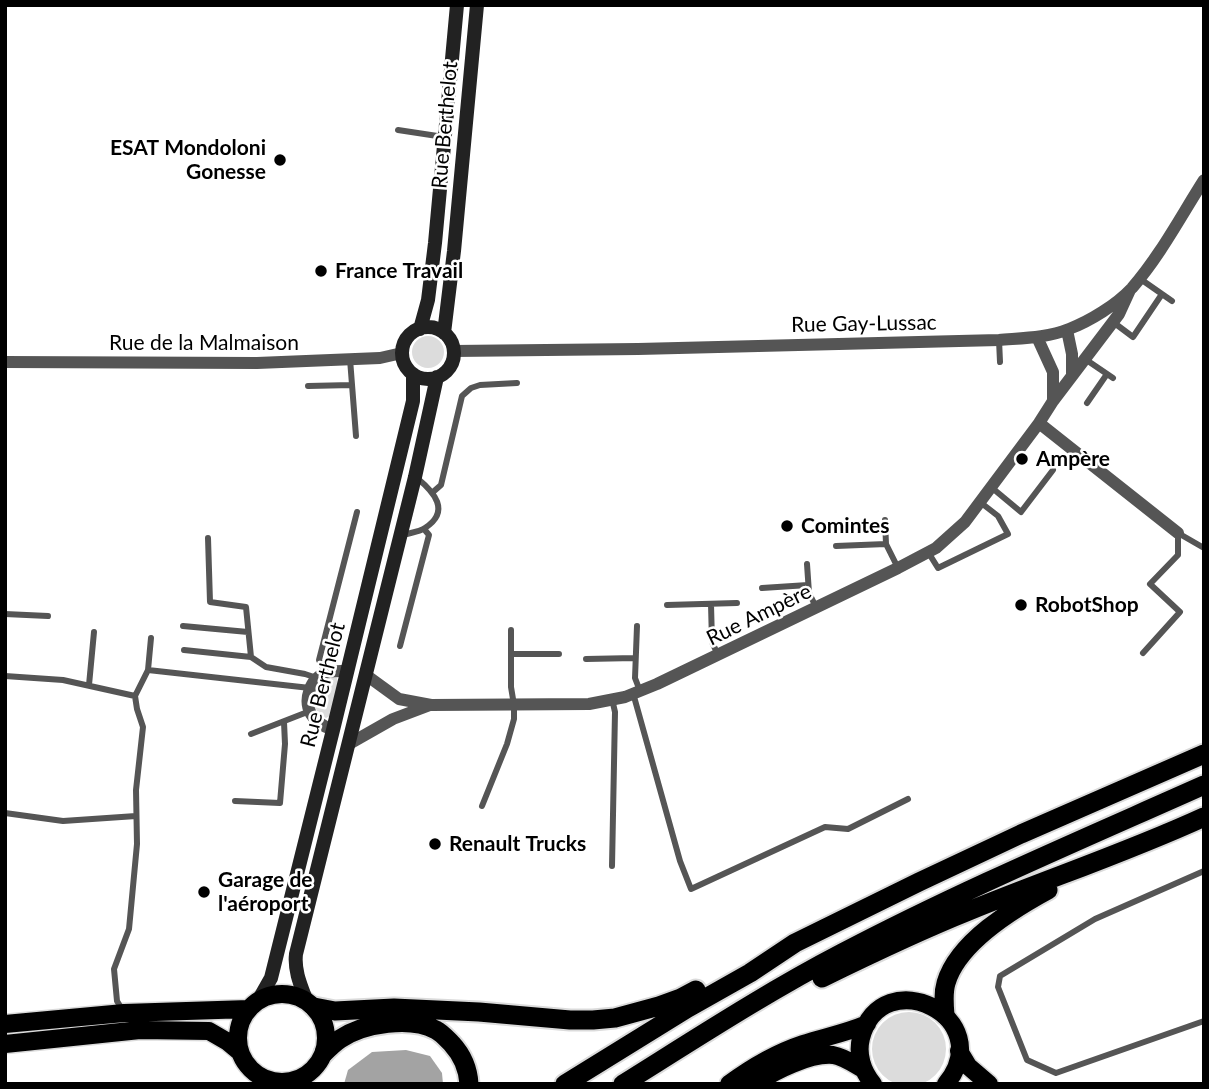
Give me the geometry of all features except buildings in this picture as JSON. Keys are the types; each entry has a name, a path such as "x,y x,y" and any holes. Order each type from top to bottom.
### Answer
{"highway":[{"path":"565,1084 795,943 930,876 1204,754"},
{"path":"623,1084 739,1012 842,953 910,919 1204,785"},
{"path":"739,1012 753,1012 875,952 944,922 1204,817"},
{"path":"945,1015 945,986 952,970 964,951 988,929 1046,891 1129,848"},
{"path":"311,1004 335,1011 394,1008 570,1020 615,1018 681,998 774,948 795,943"},
{"path":"324,1053 341,1038 361,1030 383,1023 414,1023 434,1028 450,1041 466,1065 469,1084"}],"main road":[{"name":"Rue Berthelot","path":"420,329 428,300 457,5"},
{"name":"Rue Berthelot","path":"444,333 477,5"},
{"path":"434,328 444,333 450,339 454,351 448,370 437,377 425,379 413,374 402,353 409,337 420,329 434,328"},
{"name":"Rue Berthelot","path":"253,1005 271,978 334,730 413,401 413,374"},
{"name":"Rue Berthelot","path":"311,1004 300,986 296,954 401,536 437,377"},
{"path":"5,1024 253,1005 270,996 283,994 296,996 311,1004 324,1025 326,1039 324,1053 310,1077 290,1082 268,1081 256,1074 240,1052 209,1031 139,1030 5,1044"},
{"path":"868,1076 860,1056 860,1042 867,1024 880,1010 891,1004 911,1000 933,1006 945,1015 956,1032 960,1051 968,1066 989,1084"},
{"path":"240,1052 239,1026 253,1005"},
{"path":"729,1084 762,1061 782,1052 867,1024"},
{"path":"946,1084 955,1071 960,1051"},
{"path":"755,1084 780,1069 801,1061 833,1055 843,1058 868,1076"}],"street":[{"name":"Rue Gay-Lussac","path":"454,351 638,349 1038,337 1067,330 1096,317 1130,290 1149,267 1204,180"},
{"name":"Rue Ampère","path":"366,675 399,699 431,705 589,704 636,692 898,568 936,548 965,522 1119,314 1130,290"},
{"path":"1067,330 1072,354 1072,375"},
{"path":"1038,337 1053,372 1053,401"},
{"name":"Rue de la Malmaison","path":"5,362 257,363 380,358 402,353"},
{"path":"1039,423 1178,533"},
{"path":"334,730 322,726 312,716 308,696 317,680 348,671"},
{"name":"Rue Ampère","path":"349,744 393,719 431,705"}],"lane":[{"path":"398,131 444,136"},
{"path":"1139,278 1172,301"},
{"path":"1113,322 1133,337 1162,294"},
{"path":"999,340 1000,362"},
{"path":"350,359 356,436"},
{"path":"1085,359 1110,376 1087,404"},
{"path":"433,492 441,485 462,396 471,388 480,385 517,383"},
{"path":"308,386 352,385"},
{"path":"991,488 1021,512 1053,470"},
{"path":"401,536 424,529 436,517 439,505 433,492 415,477"},
{"path":"928,552 938,568 1008,534 998,516 980,502"},
{"path":"317,680 319,660 357,512"},
{"path":"886,520 886,544 898,568"},
{"path":"400,646 429,536 424,529"},
{"path":"1143,653 1180,612 1150,584 1178,555 1178,533 1204,548"},
{"path":"208,538 210,602 246,607 251,657"},
{"path":"836,546 886,544"},
{"path":"807,564 809,593 816,608"},
{"path":"762,587 808,585"},
{"path":"667,605 737,603"},
{"path":"711,604 712,642 718,655"},
{"path":"5,614 48,616"},
{"path":"183,626 248,632"},
{"path":"637,626 636,692 680,861 691,888 825,827 848,829 908,799"},
{"path":"482,806 514,719 511,630"},
{"path":"89,685 94,632"},
{"path":"124,1013 117,1001 114,969 129,929 137,844 136,790 144,727 135,696 148,670 151,638"},
{"path":"184,650 251,657 266,667 305,674 317,680"},
{"path":"511,654 559,654"},
{"path":"586,659 635,657"},
{"path":"148,670 317,680"},
{"path":"5,676 63,680 135,696"},
{"path":"612,699 615,712 612,866"},
{"path":"251,734 310,711"},
{"path":"235,801 280,803 284,722"},
{"path":"5,813 63,821 136,816"},
{"path":"1204,871 1095,919 1000,976 998,987 1027,1060 1056,1073 1204,1021"}],"shaded area":[{"path":"428,336 439,341 444,352 439,363 428,368 417,363 412,352 417,341"},
{"path":"337,678 338,682 330,716 326,718 316,708 314,696 319,685"},
{"path":"909,1012 930,1018 940,1028 946,1049 940,1070 930,1080 909,1086 888,1080 878,1070 872,1049 878,1028 888,1018"},
{"path":"406,1050 430,1056 442,1073 443,1084 344,1084 348,1070 372,1052"}],"place":[{"name":"ESAT Mondoloni Gonesse","path":"280,160"},
{"name":"France Travail","path":"321,271"},
{"name":"Ampère","path":"1022,459"},
{"name":"Comintes","path":"787,526"},
{"name":"RobotShop","path":"1021,605"},
{"name":"Renault Trucks","path":"435,844"},
{"name":"Garage de l'aéroport","path":"204,892"}]}
